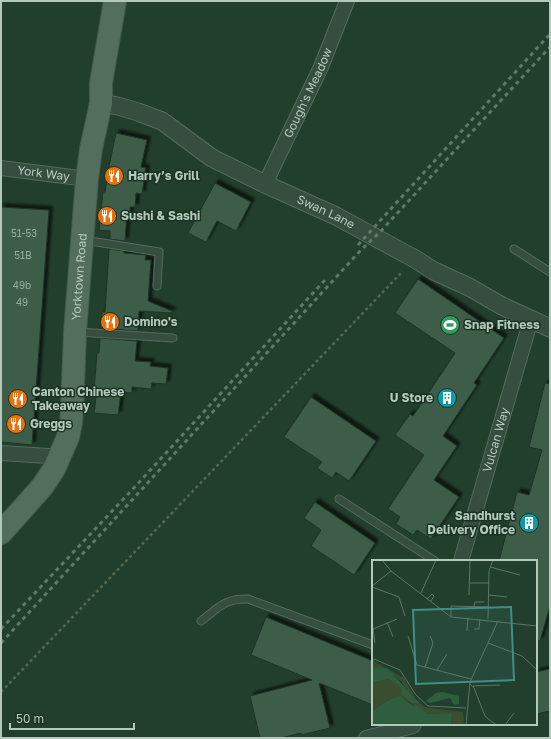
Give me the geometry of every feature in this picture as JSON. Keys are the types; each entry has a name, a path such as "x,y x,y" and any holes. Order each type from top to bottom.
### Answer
{"main road":[{"name":"Yorktown Road","path":"1,533 14,514 42,486 54,469 68,437 71,423 75,332 87,179 91,149 101,103 102,83 115,1"}],"street":[{"name":"Gough's Meadow","path":"265,184 321,67 347,1"},
{"name":"Swan Lane","path":"101,103 118,106 162,121 212,158 336,216 434,271 469,287 502,306 550,328"},
{"name":"York Way","path":"1,168 87,179"},
{"name":"Vulcan Way","path":"461,560 531,319"},
{"path":"1,453 59,457"},
{"path":"366,738 414,725"}],"lane":[{"path":"82,240 159,252 157,286"},
{"path":"514,250 550,272"},
{"path":"75,332 173,338"},
{"path":"339,499 433,560"},
{"path":"201,621 224,603 236,599 248,599 372,645"}],"path":[{"path":"1,692 415,259"}],"building":[{"path":"116,133 147,140 141,167 146,168 142,194 136,193 135,207 130,207 130,214 127,214 125,241 110,239 110,231 99,230 103,192 105,192"},
{"path":"215,183 251,202 236,231 217,221 206,242 188,233"},
{"path":"1,207 49,210 32,445 1,442"},
{"path":"109,249 124,251 124,253 146,255 145,260 151,260 148,301 172,311 172,313 139,311 138,331 101,328 102,312 105,312"},
{"path":"418,279 504,338 474,383 477,385 443,436 457,446 434,480 459,497 431,539 417,530 413,535 396,524 400,517 388,509 424,455 395,435 410,414 413,416 455,353 395,313"},
{"path":"100,338 137,341 135,361 151,362 150,366 168,368 166,384 152,383 151,389 132,387 132,393 121,392 118,415 94,413 97,390 94,390 97,353 99,353"},
{"path":"545,383 550,384 550,606 540,641 537,641 537,560 499,560 517,492 529,495 542,450 529,447"},
{"path":"311,397 376,441 349,481 336,472 332,478 317,468 322,462 284,437"},
{"path":"315,502 375,543 354,575 311,546 321,530 304,518"},
{"path":"266,617 372,661 372,705 319,683 330,728 281,738 260,738 250,696 312,680 251,655"},
{"path":"550,669 550,711 537,714 537,672"}],"railway":[{"path":"358,245 550,34"},
{"path":"1,643 361,250 380,232 550,47"},
{"path":"1,629 131,491 325,280"}],"place":[{"name":"Harry’s Grill","path":"114,176"},
{"name":"Sushi & Sashi","path":"107,216"},
{"name":"Domino's","path":"110,322"},
{"name":"Snap Fitness","path":"450,325"},
{"name":"U Store","path":"447,398"},
{"name":"Canton Chinese Takeaway","path":"18,399"},
{"name":"Greggs","path":"16,424"},
{"name":"Sandhurst Delivery Office","path":"529,523"}]}
